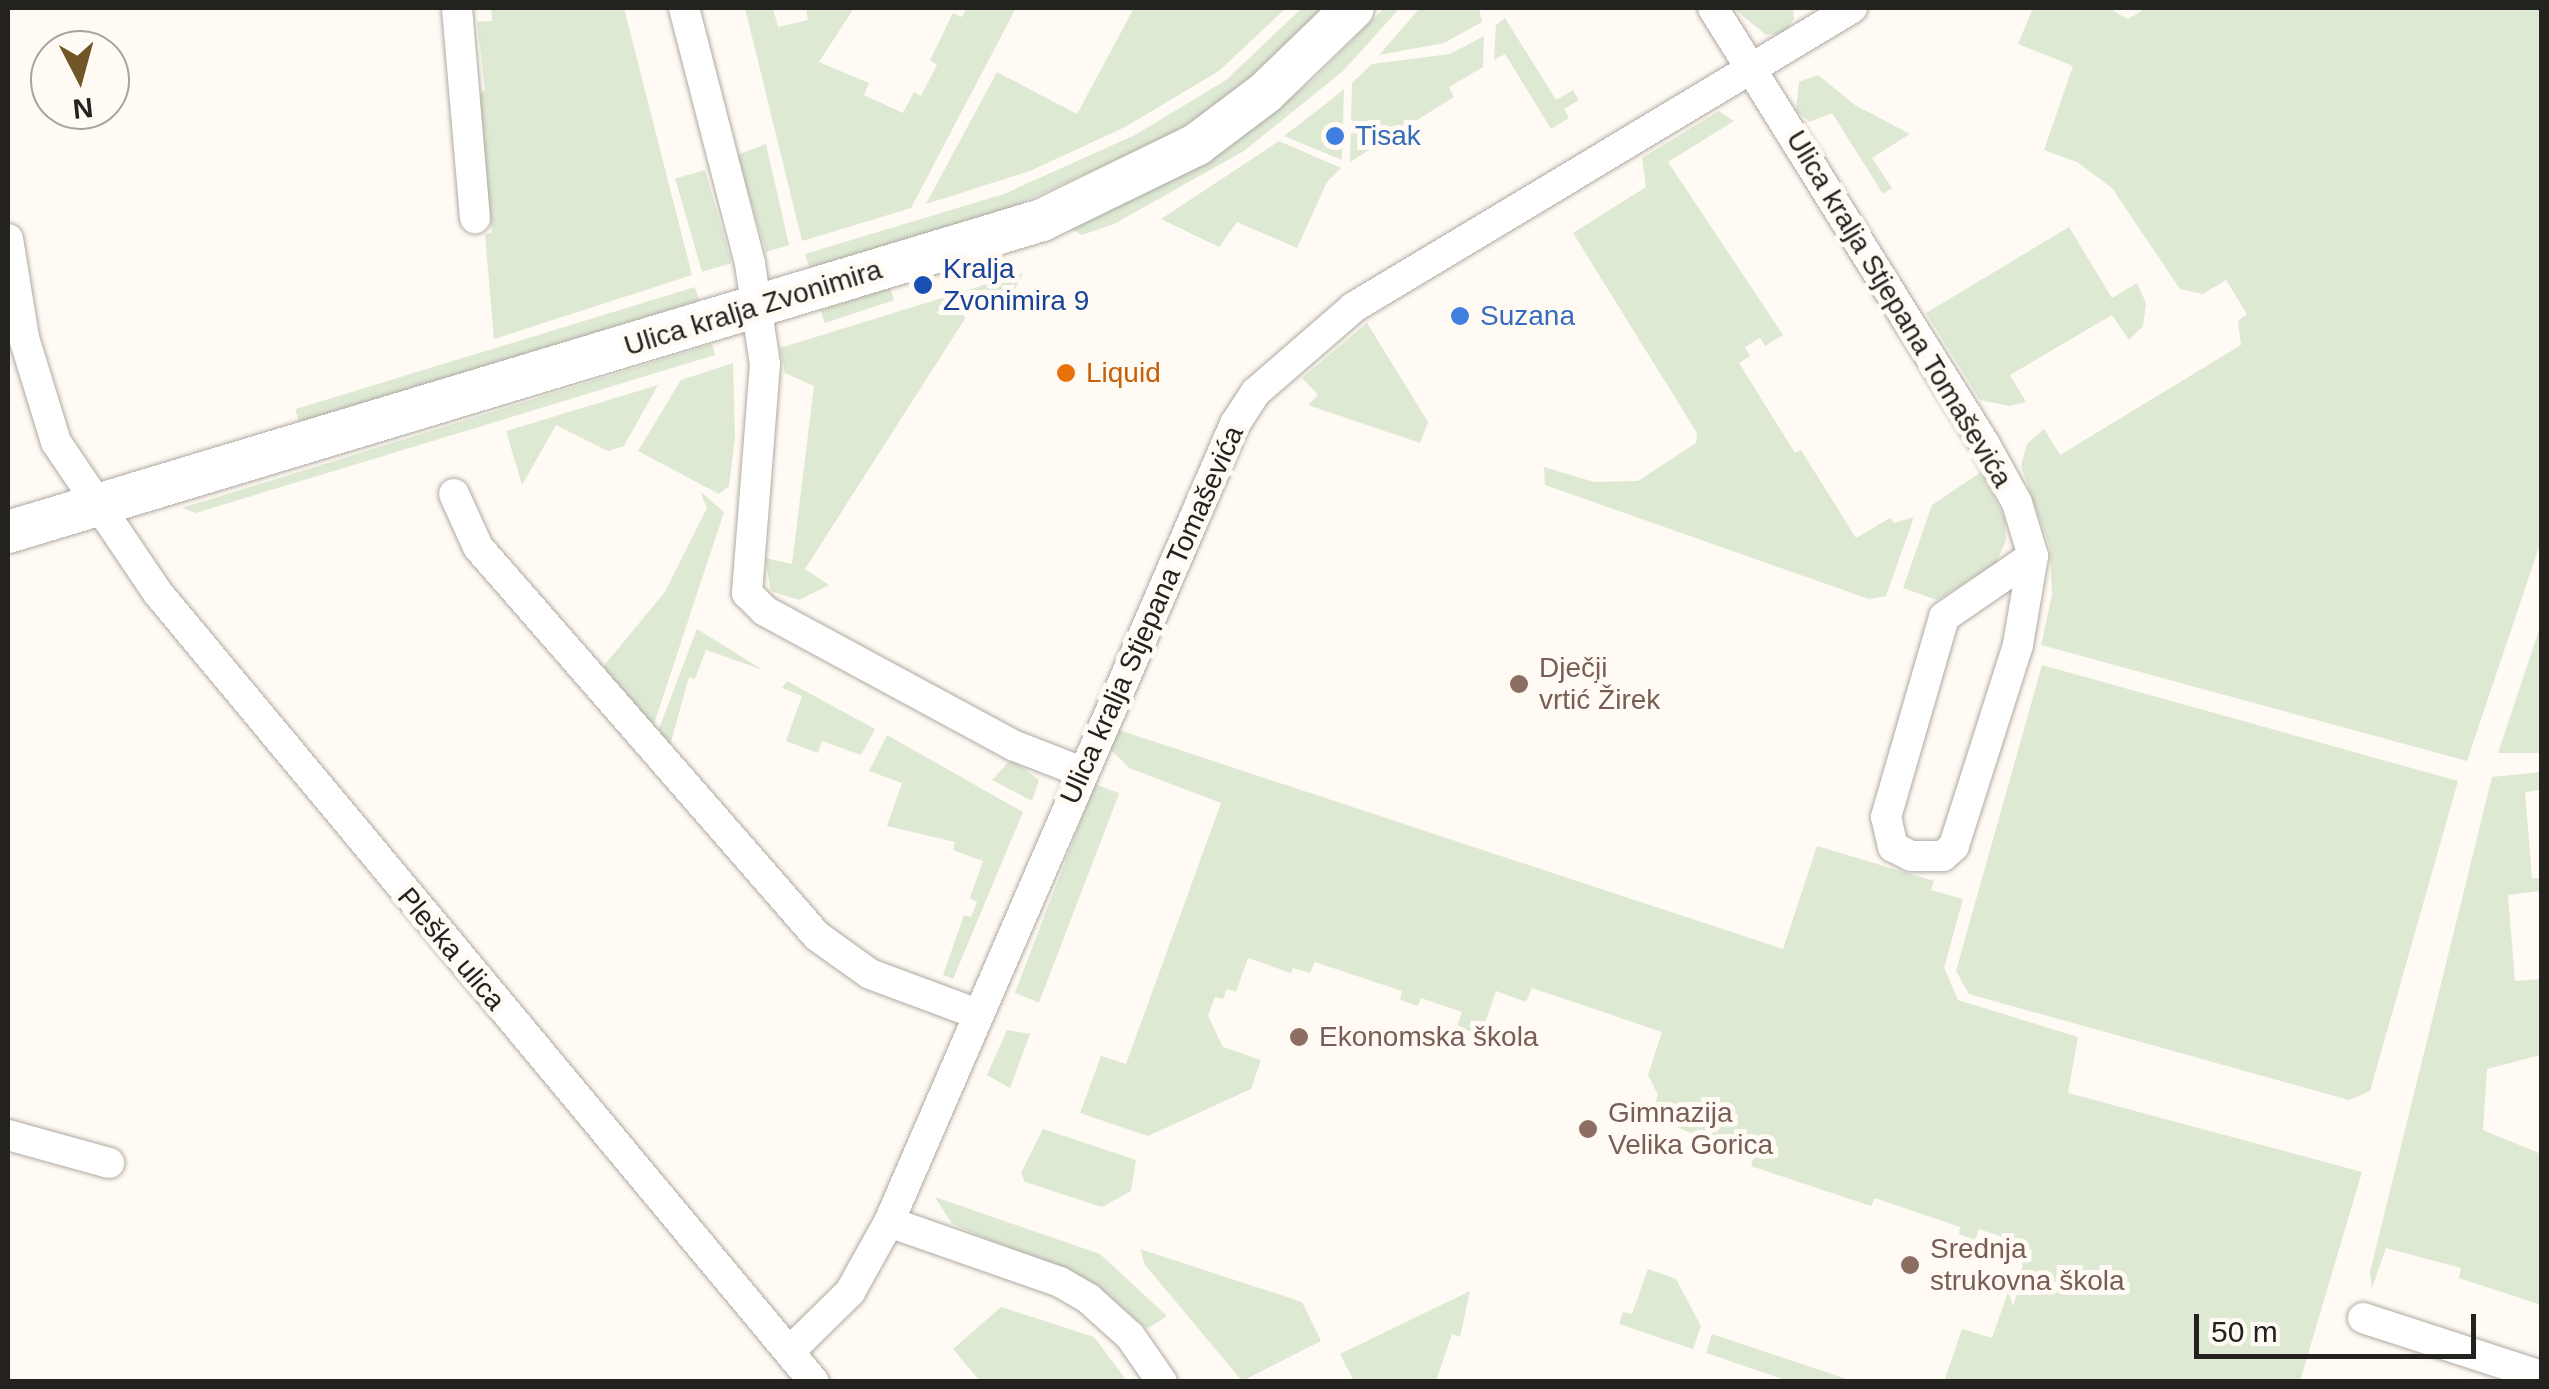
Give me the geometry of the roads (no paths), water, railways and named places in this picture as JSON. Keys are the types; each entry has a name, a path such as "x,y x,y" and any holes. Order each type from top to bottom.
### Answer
{"main road":[{"name":"Ulica kralja Zvonimira","path":"8,532 1042,220 1152,170 1231,121 1353,8"}],"street":[{"path":"457,8 475,218"},
{"path":"684,8 758,308 764,430 745,580 754,603 1016,746 1082,772"},
{"path":"1713,8 1751,67"},
{"name":"Ulica kralja Stjepana Tomaševića","path":"791,1350 850,1292 890,1222 975,1013 1235,424 1256,392 1354,307 1852,8"},
{"name":"Ulica kralja Stjepana Tomaševića","path":"1751,67 1984,443 2017,503 2033,556"},
{"name":"Pleška ulica","path":"8,239 24,338 48,421 100,506 207,652 814,1382"},
{"path":"454,494 478,547 816,936 870,974 975,1013"},
{"path":"2033,556 2018,646 1954,846 1943,856 1911,856 1893,847 1886,817 1944,617 2033,556"},
{"path":"8,1135 110,1163"},
{"path":"890,1222 1060,1282 1109,1316 1162,1382"},
{"path":"2364,1318 2542,1376"}],"place":[{"name":"Tisak","path":"1335,136"},
{"name":"Kralja Zvonimira 9","path":"923,285"},
{"name":"Suzana","path":"1460,316"},
{"name":"Liquid","path":"1066,373"},
{"name":"Dječji vrtić Žirek","path":"1519,684"},
{"name":"Ekonomska škola","path":"1299,1037"},
{"name":"Gimnazija Velika Gorica","path":"1588,1129"},
{"name":"Srednja strukovna škola","path":"1910,1265"}]}
